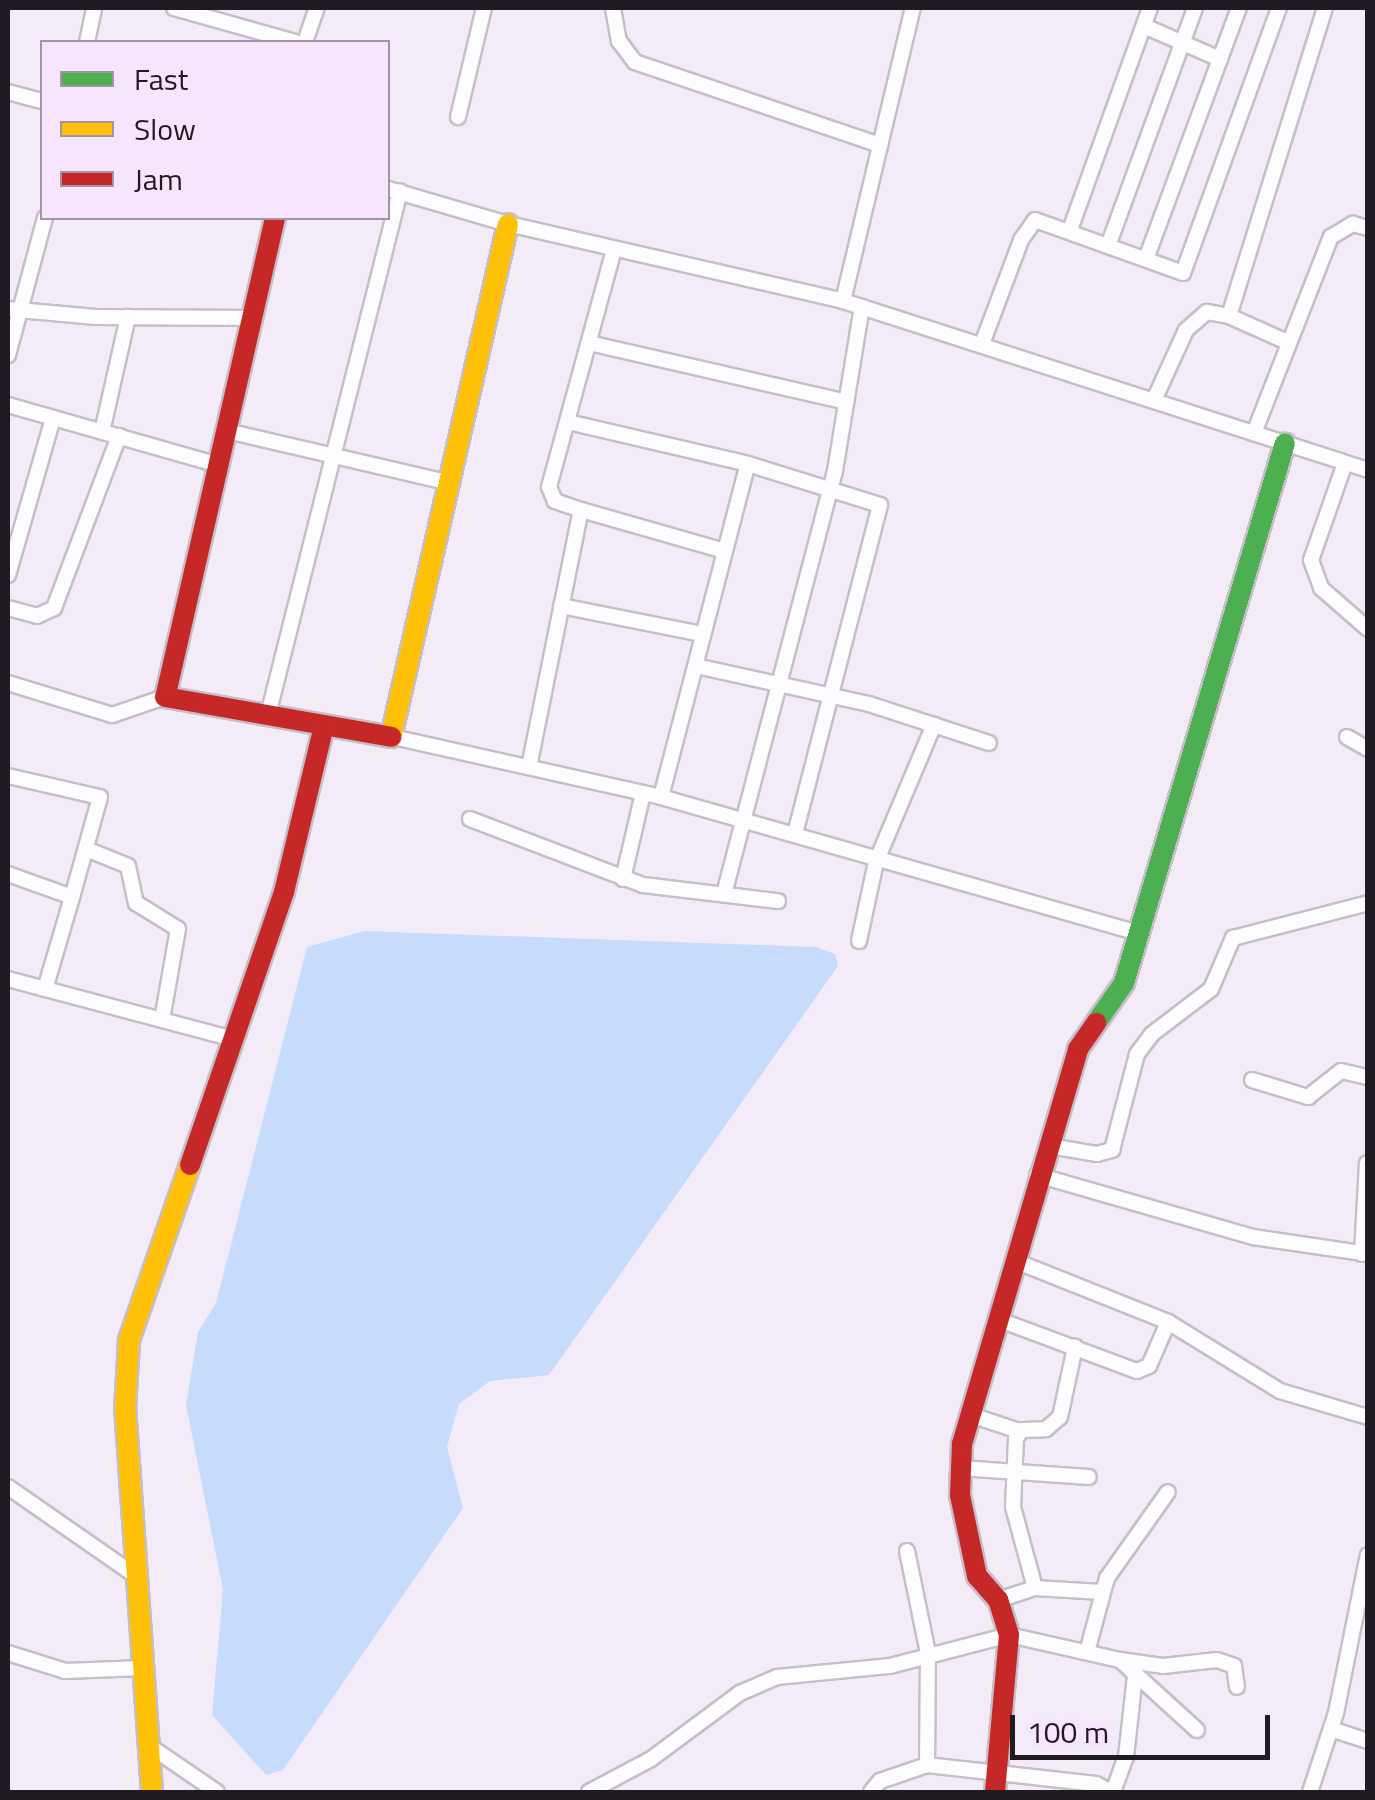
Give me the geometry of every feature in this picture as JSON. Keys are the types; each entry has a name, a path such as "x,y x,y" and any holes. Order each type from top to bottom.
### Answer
{"street":[{"path":"87,40 94,8"},
{"path":"176,8 288,40"},
{"path":"306,40 317,8"},
{"path":"458,117 484,8"},
{"path":"613,8 618,41 635,62 880,145"},
{"path":"843,300 912,8"},
{"path":"1070,230 1150,8"},
{"path":"1108,246 1195,8"},
{"path":"1146,259 1240,8"},
{"path":"982,344 1027,227 1035,220 1070,230 1175,273 1188,266 1278,8"},
{"path":"1229,316 1325,8"},
{"path":"1144,26 1220,59"},
{"path":"8,92 40,100"},
{"path":"394,190 508,224 843,300 1368,470"},
{"path":"8,354 14,309 44,220"},
{"path":"165,696 275,220"},
{"path":"268,716 387,220"},
{"path":"393,737 508,224"},
{"path":"1254,433 1331,236 1353,224 1368,228"},
{"path":"614,248 549,497 581,510 722,550"},
{"path":"724,894 829,489 862,306"},
{"path":"14,309 128,317 252,318"},
{"path":"1154,400 1186,330 1208,312 1229,316 1287,342"},
{"path":"102,432 128,317"},
{"path":"589,342 846,402"},
{"path":"8,405 219,465"},
{"path":"8,575 53,418"},
{"path":"568,422 748,464 871,500 882,511 829,695 795,833"},
{"path":"227,431 450,483"},
{"path":"8,608 37,616 54,608 119,436"},
{"path":"998,1784 1009,1635 998,1600 977,1576 960,1468 970,1414 1037,1175 1050,1146 1083,1036 1119,994 1284,443"},
{"path":"1345,462 1311,560 1321,588 1368,629"},
{"path":"661,798 722,550 748,464"},
{"path":"529,767 581,510"},
{"path":"561,606 703,634"},
{"path":"696,666 829,695 988,743"},
{"path":"8,682 112,715 165,696 393,737 529,767 795,833 876,862 1135,932"},
{"path":"859,941 876,862 934,725"},
{"path":"152,1792 124,1410 130,1340 284,892 324,726"},
{"path":"1348,737 1368,748"},
{"path":"8,776 100,798 45,989"},
{"path":"623,879 643,793"},
{"path":"470,819 623,879 778,901"},
{"path":"86,849 128,866 136,903 178,929 162,1020"},
{"path":"8,874 72,897"},
{"path":"1050,1146 1097,1154 1112,1150 1137,1054 1152,1034 1211,989 1233,938 1368,903"},
{"path":"8,979 234,1039"},
{"path":"1252,1080 1308,1097 1318,1096 1341,1070 1368,1077"},
{"path":"1037,1175 1253,1237 1364,1254 1367,1163"},
{"path":"1013,1260 1168,1322 1280,1391 1368,1417"},
{"path":"997,1319 1145,1370 1168,1322"},
{"path":"970,1414 1019,1431 1046,1429 1060,1416 1075,1347"},
{"path":"1019,1431 1013,1507 1035,1588"},
{"path":"960,1468 1089,1477"},
{"path":"8,1487 136,1576"},
{"path":"1087,1652 1102,1592 1168,1492"},
{"path":"907,1551 928,1653 927,1764"},
{"path":"1310,1792 1331,1729 1368,1555"},
{"path":"998,1600 1035,1588 1102,1592"},
{"path":"589,1792 765,1682 810,1670 876,1668 1009,1635 1164,1666 1217,1660 1234,1666 1237,1686"},
{"path":"8,1653 64,1672 143,1668"},
{"path":"1120,1660 1197,1730"},
{"path":"871,1792 880,1781 927,1764 998,1784 1096,1784 1112,1792 1126,1757 1135,1676"},
{"path":"1331,1729 1368,1741"},
{"path":"148,1745 217,1792"}],"water":[{"path":"364,931 816,947 835,954 838,966 549,1375 490,1381 459,1404 447,1447 463,1508 283,1770 266,1775 212,1715 223,1590 186,1405 198,1332 216,1303 307,947"}],"traffic: fast":[{"path":"1096,1023 1124,983 1285,443"}],"traffic: slow":[{"path":"391,737 508,224"},
{"path":"152,1792 125,1410 129,1340 190,1165"}],"traffic: jam":[{"path":"275,220 165,697 391,737"},
{"path":"190,1165 284,892 324,726"},
{"path":"995,1792 1009,1635 998,1600 977,1576 960,1495 962,1444 1078,1049 1096,1023"}]}
